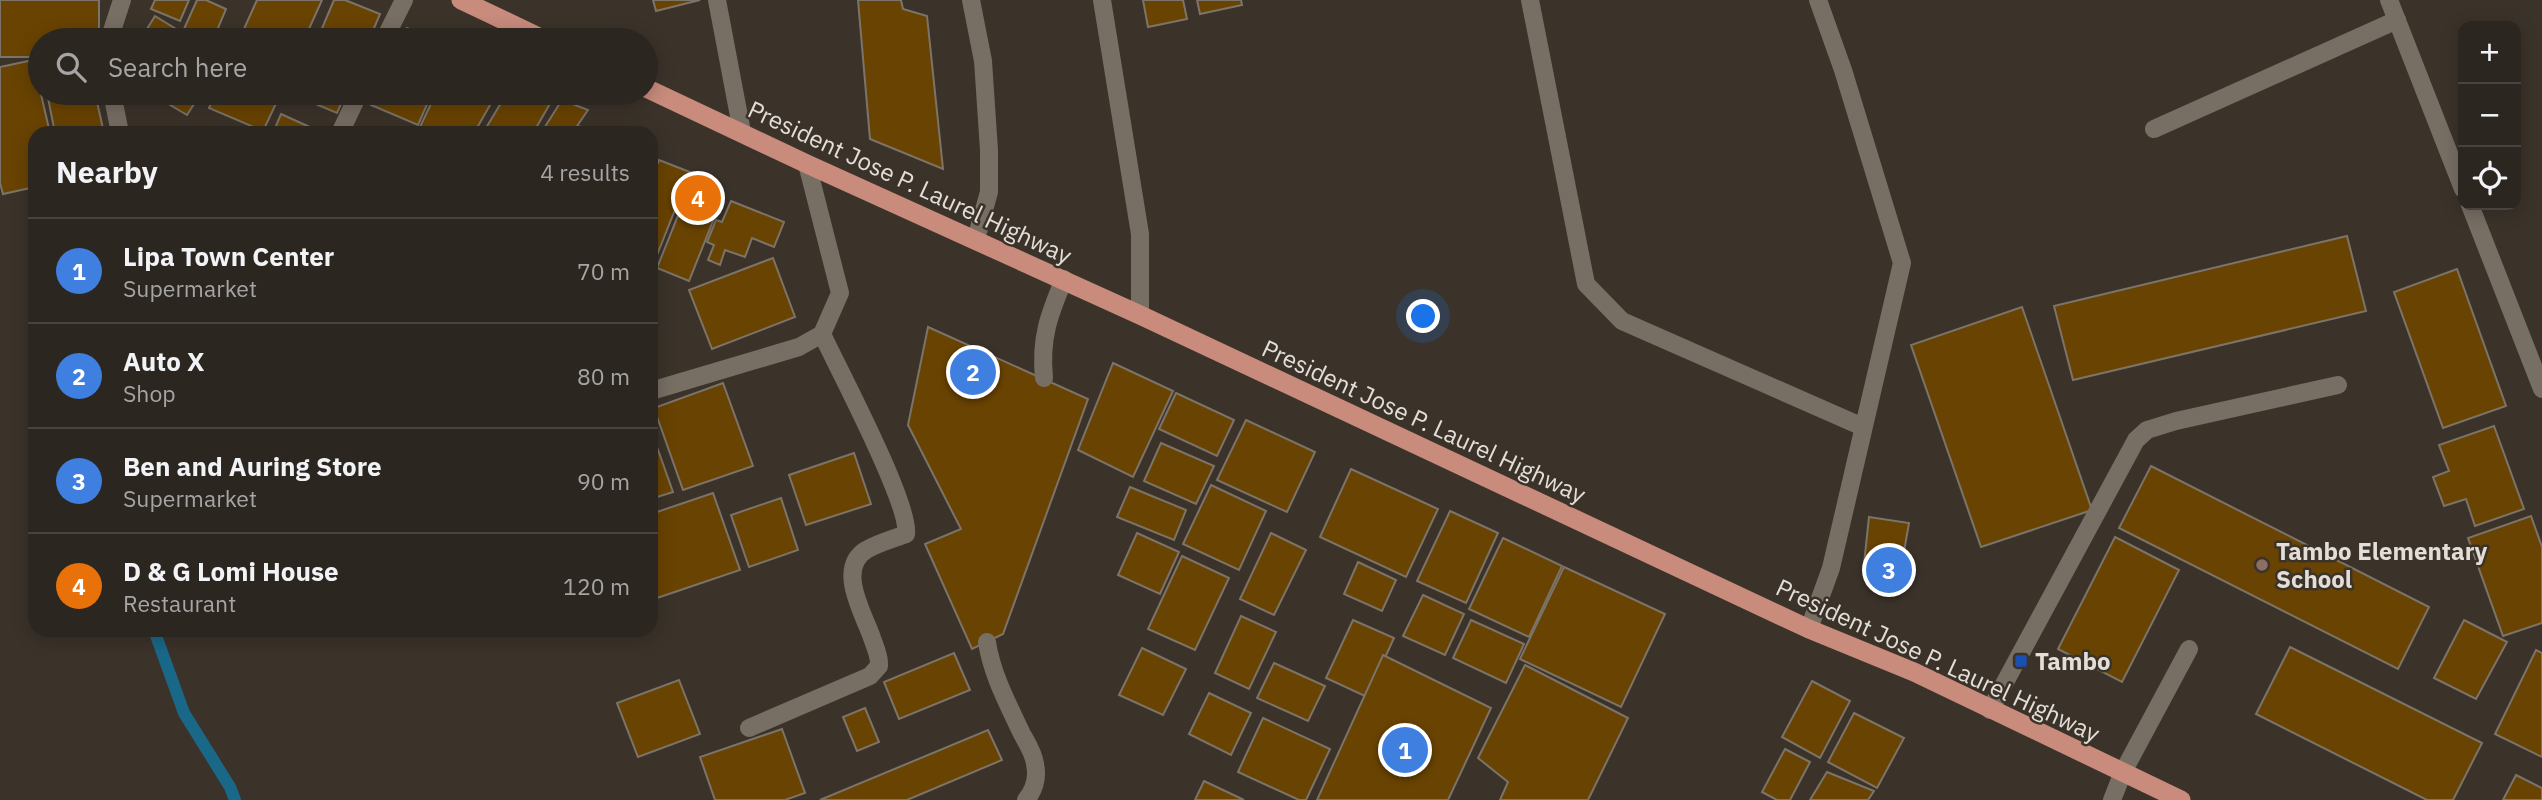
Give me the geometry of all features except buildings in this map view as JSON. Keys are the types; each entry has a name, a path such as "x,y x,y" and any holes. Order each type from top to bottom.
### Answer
{"highway":[{"path":"461,0 520,28"},
{"name":"President Jose P. Laurel Highway","path":"658,94 1140,314 1809,629 1914,673 2181,800"}],"street":[{"path":"113,28 122,0"},
{"path":"390,28 404,0"},
{"path":"717,0 742,132"},
{"path":"971,0 983,61 989,150 989,192 976,239"},
{"path":"1102,0 1140,234 1140,314"},
{"path":"1530,0 1586,284 1622,321 1863,428"},
{"path":"1809,629 1830,568 1902,263 1843,70 1818,0"},
{"path":"2389,0 2458,176"},
{"path":"2154,129 2397,20"},
{"path":"114,105 119,126"},
{"path":"343,126 353,105"},
{"path":"658,389 799,347 822,334 840,293 807,163"},
{"path":"2472,210 2542,389"},
{"path":"1044,378 1042,341 1064,279"},
{"path":"749,728 870,676 879,666 851,575 854,560 866,550 906,534 908,526 897,494 822,334"},
{"path":"1990,710 2136,440 2147,430 2176,421 2338,385"},
{"path":"987,642 998,682 1035,762 1037,778 1033,792 1026,800"},
{"path":"2112,800 2123,772 2189,649"}],"waterway":[{"path":"157,637 184,713 230,787 235,800"}],"place":[{"name":"D & G Lomi House","path":"698,198"},
{"name":"Auto X","path":"973,372"},
{"name":"Tambo Elementary School","path":"2262,565"},
{"name":"Ben and Auring Store","path":"1889,570"},
{"name":"Tambo","path":"2021,661"},
{"name":"Lipa Town Center","path":"1405,750"}]}
